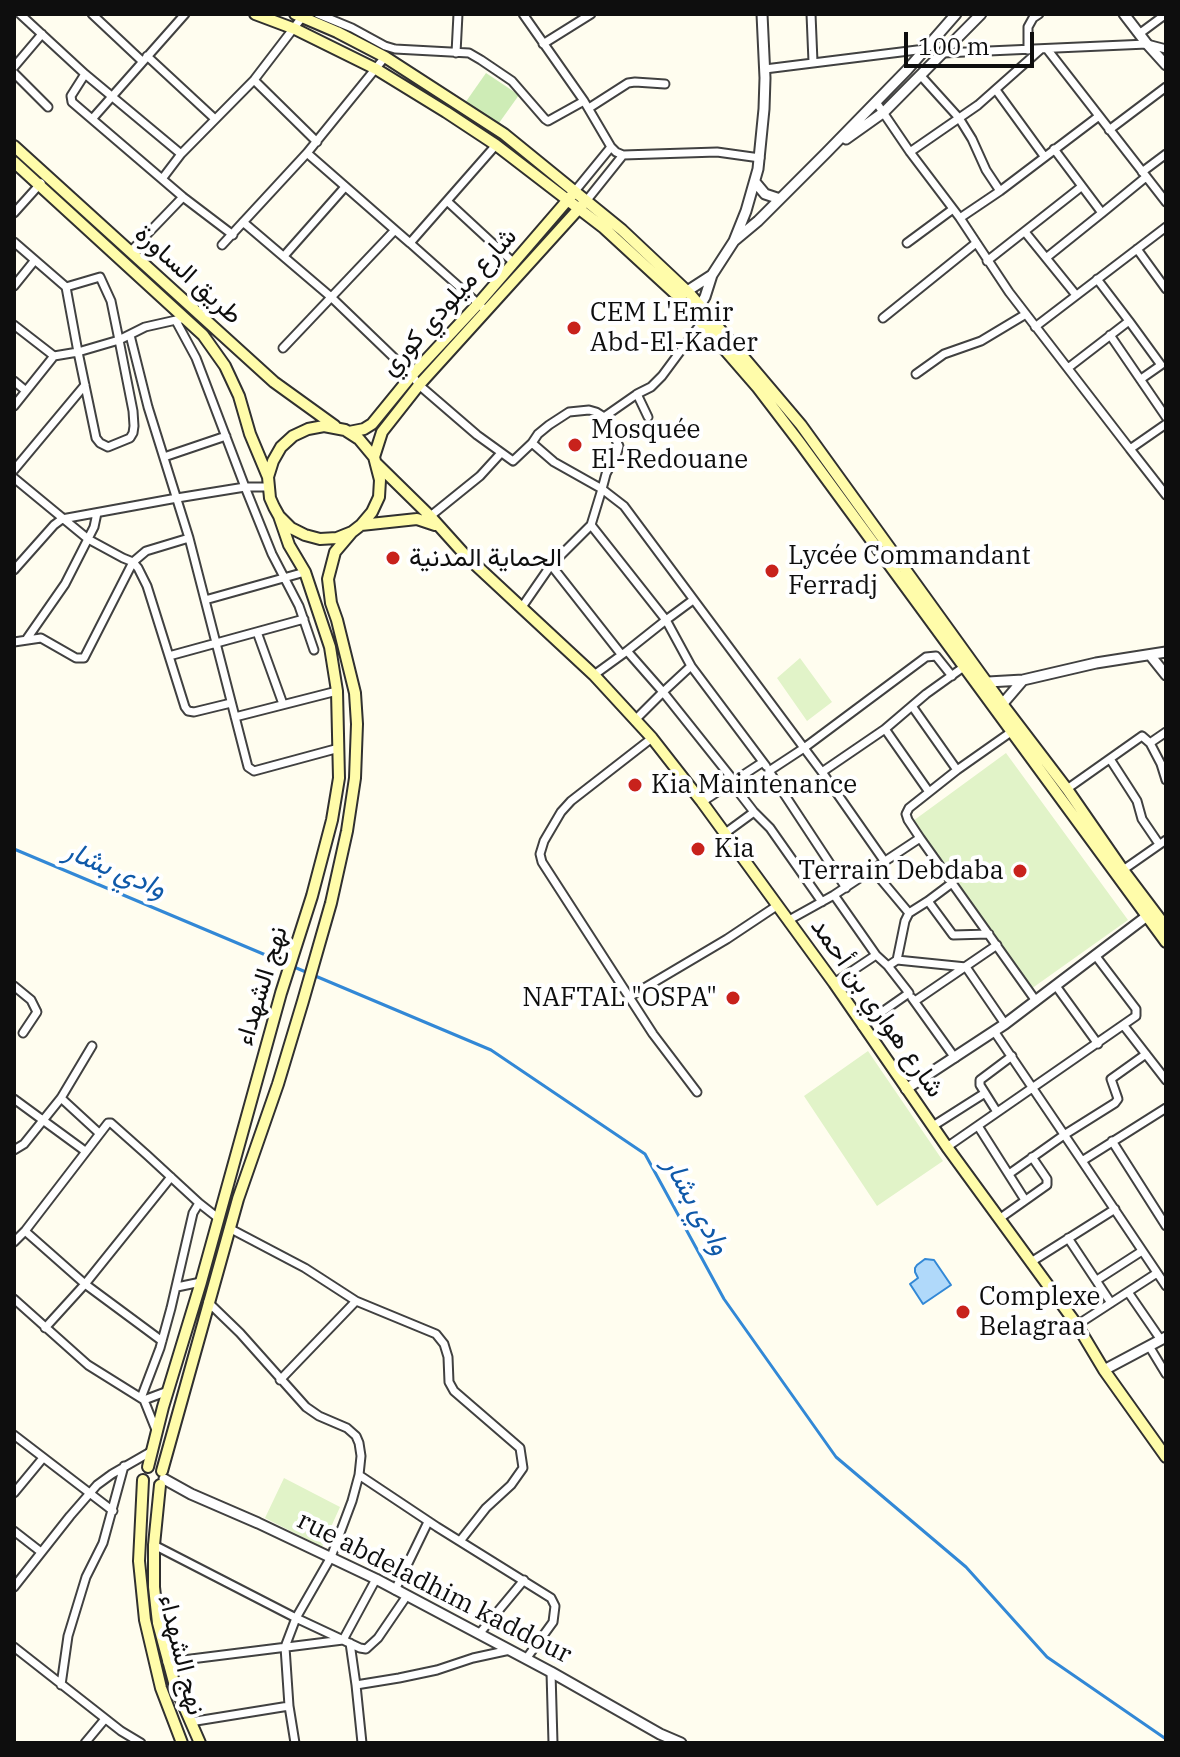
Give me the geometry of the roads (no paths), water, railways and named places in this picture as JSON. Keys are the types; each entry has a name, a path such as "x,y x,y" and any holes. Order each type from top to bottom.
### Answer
{"main road":[{"path":"255,14 295,29 376,69 446,112 496,145 683,294"},
{"path":"300,15 385,57 504,134 587,200 622,230 683,294 804,440"},
{"name":"طريق الساورة","path":"14,146 274,382 296,400 345,430"},
{"name":"طريق الساورة","path":"14,162 181,319 203,335 225,366 239,396 268,482"},
{"name":"شارع ميلودي كوري","path":"376,460 382,432 482,308 514,263 575,191"},
{"name":"شارع ميلودي كوري","path":"345,430 364,429 372,424 412,375 587,200"},
{"path":"699,314 770,387 804,440 984,684 1011,732 1150,913 1166,927"},
{"path":"376,460 379,497 372,512 356,528 337,538 320,539 291,528 279,516 270,498 268,482 273,461 281,447 293,436 324,426 345,430 368,447 427,518"},
{"path":"838,486 965,666 984,684"},
{"name":"نهج الشهداء","path":"148,1467 281,993 312,896 332,820 339,778 337,691 330,647 305,572 289,545 279,516"},
{"path":"356,528 427,518"},
{"name":"شارع هواري بن أحمد","path":"427,518 594,675 652,738 789,920 947,1147 1077,1325 1104,1370 1166,1457"},
{"name":"نهج الشهداء","path":"200,1743 167,1662 158,1623 154,1545 162,1478 240,1190 278,1084 303,1001 331,903 347,831 355,778 355,693 331,603 328,579 335,552 356,528"},
{"path":"999,708 1067,789 1123,870 1166,942"},
{"path":"156,1466 162,1478 150,1487 143,1480 143,1473 148,1467 156,1466"},
{"name":"نهج الشهداء","path":"143,1480 139,1561 145,1620 161,1688 180,1740"}],"street":[{"path":"20,14 111,97 181,154"},
{"path":"92,14 215,119"},
{"path":"93,118 185,14"},
{"path":"318,14 385,46 413,51 469,53 512,81 545,119 553,119 628,83 665,84"},
{"path":"456,53 458,14"},
{"path":"523,14 616,152 623,155 717,152 760,158"},
{"path":"543,44 591,14"},
{"path":"604,417 651,387 662,376 699,314 712,275 734,241 755,182 760,158 765,69 762,14"},
{"path":"811,14 813,62"},
{"path":"734,241 876,102 956,14"},
{"path":"826,153 884,112 981,14"},
{"path":"1028,50 1028,27 1039,14"},
{"path":"1124,14 1166,65"},
{"path":"1139,34 1166,14"},
{"path":"162,179 181,154 254,80 295,29 300,15"},
{"path":"14,67 42,34"},
{"path":"939,34 952,42"},
{"path":"943,53 1147,44 1166,49"},
{"path":"765,69 925,49"},
{"path":"910,152 996,90 1044,49"},
{"path":"1044,49 1166,202"},
{"path":"222,245 317,142 385,57"},
{"path":"14,73 48,107"},
{"path":"85,74 72,94 72,102 183,197 233,235"},
{"path":"921,76 959,118 1000,191"},
{"path":"254,80 317,142"},
{"path":"1109,130 1166,87"},
{"path":"996,90 1044,156"},
{"path":"876,102 1035,327 1166,495"},
{"path":"960,218 1099,116"},
{"path":"410,243 496,145"},
{"path":"575,191 611,147"},
{"path":"1054,149 1102,213"},
{"path":"307,153 482,308"},
{"path":"1046,258 1102,213 1166,154"},
{"path":"587,200 623,155"},
{"path":"14,213 49,177"},
{"path":"755,182 765,194 780,199"},
{"path":"284,256 345,187"},
{"path":"987,261 1081,187"},
{"path":"130,252 183,197"},
{"path":"447,201 514,263"},
{"path":"907,243 953,209"},
{"path":"243,222 331,297 419,385 511,460 514,461 538,434 569,412 589,410 604,417 619,446 591,525 551,565 522,607"},
{"path":"1035,327 1166,227"},
{"path":"283,348 395,230"},
{"path":"1025,232 1076,295"},
{"path":"14,242 66,287 96,438 108,447 130,438 134,426 111,301 102,279 96,277 66,287"},
{"path":"883,318 976,243"},
{"path":"1137,249 1166,289"},
{"path":"14,286 35,260"},
{"path":"683,294 712,275"},
{"path":"1097,279 1163,364 1141,379"},
{"path":"916,374 944,354 981,341 1026,314"},
{"path":"14,406 54,356 78,352 119,340 152,325 181,319 245,487 272,554 304,619 314,650"},
{"path":"1068,368 1129,321"},
{"path":"14,325 54,356"},
{"path":"130,335 148,407 189,538 248,767 251,770 339,748"},
{"path":"1110,335 1166,417"},
{"path":"14,381 26,391"},
{"path":"14,470 85,385"},
{"path":"637,394 648,417"},
{"path":"1130,449 1166,424"},
{"path":"164,457 226,436"},
{"path":"532,443 554,462 602,489 624,506 822,772 885,862"},
{"path":"427,518 480,476 501,453"},
{"path":"14,478 88,539 133,562 147,586 188,711 231,703"},
{"path":"14,570 62,519 268,482"},
{"path":"26,640 65,584 94,527 97,513"},
{"path":"591,525 666,620 691,666 763,762 846,888"},
{"path":"14,642 45,639 76,658 84,658 133,562 146,551 189,538"},
{"path":"551,565 624,653 663,692 734,781 742,798 770,828 822,902"},
{"path":"205,600 305,572"},
{"path":"594,675 693,600"},
{"path":"169,656 304,619"},
{"path":"257,632 283,704"},
{"path":"984,684 1023,680 1096,663 1166,652"},
{"path":"1150,655 1166,675"},
{"path":"769,771 926,657 936,656 952,676"},
{"path":"636,719 691,666"},
{"path":"822,772 885,729 965,666"},
{"path":"999,708 1023,680"},
{"path":"235,717 337,691"},
{"path":"912,706 957,770"},
{"path":"885,729 929,792"},
{"path":"1011,732 957,770 909,808 906,814 1036,1001"},
{"path":"1150,743 1166,732"},
{"path":"1067,789 1141,736 1150,743 1166,780"},
{"path":"652,738 571,801 544,841 540,854 542,862 653,1034 697,1092"},
{"path":"1110,759 1137,801 1142,819 1162,842 1123,870"},
{"path":"702,802 763,762"},
{"path":"724,834 754,812"},
{"path":"789,920 846,888 920,838"},
{"path":"873,870 909,913"},
{"path":"897,960 909,913 952,883"},
{"path":"834,895 955,1058"},
{"path":"928,901 953,935 989,934"},
{"path":"629,997 778,905"},
{"path":"906,1089 1005,1024 1150,913"},
{"path":"915,1001 997,945"},
{"path":"834,983 876,955"},
{"path":"947,1147 1136,1016 1136,1009 1095,955"},
{"path":"888,966 897,960 966,967 1005,1024"},
{"path":"14,986 31,1000 37,1012 23,1033"},
{"path":"1056,986 1098,1044"},
{"path":"862,1026 909,993"},
{"path":"1124,1026 1166,1080"},
{"path":"994,1031 1166,1286"},
{"path":"14,1150 24,1144 61,1098 92,1046"},
{"path":"1009,1174 1117,1101 1111,1079 1146,1054"},
{"path":"997,1112 980,1080 1012,1056"},
{"path":"933,1126 985,1093"},
{"path":"61,1098 99,1133"},
{"path":"14,1099 85,1151"},
{"path":"1082,1161 1166,1108"},
{"path":"14,1242 106,1124 111,1123 218,1218"},
{"path":"978,1126 1025,1200"},
{"path":"1112,1141 1166,1226"},
{"path":"999,1219 1048,1183 1032,1157"},
{"path":"45,1328 85,1284 171,1177"},
{"path":"143,1399 177,1287 193,1213 199,1203"},
{"path":"1031,1262 1115,1209"},
{"path":"229,1228 305,1268 356,1301 436,1334 444,1344 449,1382 454,1391 520,1448 523,1468 460,1541"},
{"path":"25,1231 85,1284 162,1341"},
{"path":"1068,1238 1111,1303"},
{"path":"1097,1280 1142,1251"},
{"path":"1077,1325 1157,1273"},
{"path":"177,1287 201,1282"},
{"path":"1104,1370 1163,1338 1128,1292"},
{"path":"14,1299 88,1365 143,1399 157,1432"},
{"path":"280,1380 356,1301"},
{"path":"208,1302 306,1407 347,1428 356,1436 361,1456 352,1501 331,1557 296,1618 285,1647 295,1743"},
{"path":"1149,1346 1166,1374"},
{"path":"143,1399 169,1390"},
{"path":"14,1435 113,1511"},
{"path":"14,1587 97,1485 152,1451"},
{"path":"14,1493 43,1458"},
{"path":"61,1685 68,1636 86,1577 103,1543 124,1466"},
{"path":"359,1475 551,1598 555,1606 553,1622 526,1659"},
{"name":"rue abdeladhim kaddour","path":"162,1478 376,1579 551,1672 659,1738 681,1743"},
{"path":"395,1590 428,1522"},
{"path":"14,1531 41,1552"},
{"path":"154,1545 360,1648 370,1646 406,1597"},
{"path":"362,1743 356,1685 346,1642 376,1579"},
{"path":"479,1634 524,1580"},
{"path":"167,1662 346,1642"},
{"path":"14,1647 105,1719 141,1743"},
{"path":"356,1685 437,1670 510,1650"},
{"path":"551,1672 553,1743"},
{"path":"190,1722 289,1706"},
{"path":"85,1743 105,1719"}],"water":[{"path":"925,1259 934,1260 951,1285 923,1304 910,1284 918,1278 915,1268"}],"waterway":[{"name":"وادي بشار","path":"14,849 287,964"},
{"name":"وادي بشار","path":"294,967 491,1050 645,1154 724,1299 836,1457 966,1567 1047,1657 1166,1739"}],"place":[{"name":"CEM L'Emir Abd-El-Kader","path":"574,328"},
{"name":"Mosquée El-Redouane","path":"575,445"},
{"name":"الحماية المدنية","path":"393,558"},
{"name":"Lycée Commandant Ferradj","path":"772,571"},
{"name":"Kia Maintenance","path":"635,785"},
{"name":"Kia","path":"698,849"},
{"name":"Terrain Debdaba","path":"1020,871"},
{"name":"NAFTAL \"OSPA\"","path":"733,998"},
{"name":"Complexe Belagraa","path":"963,1312"}]}
